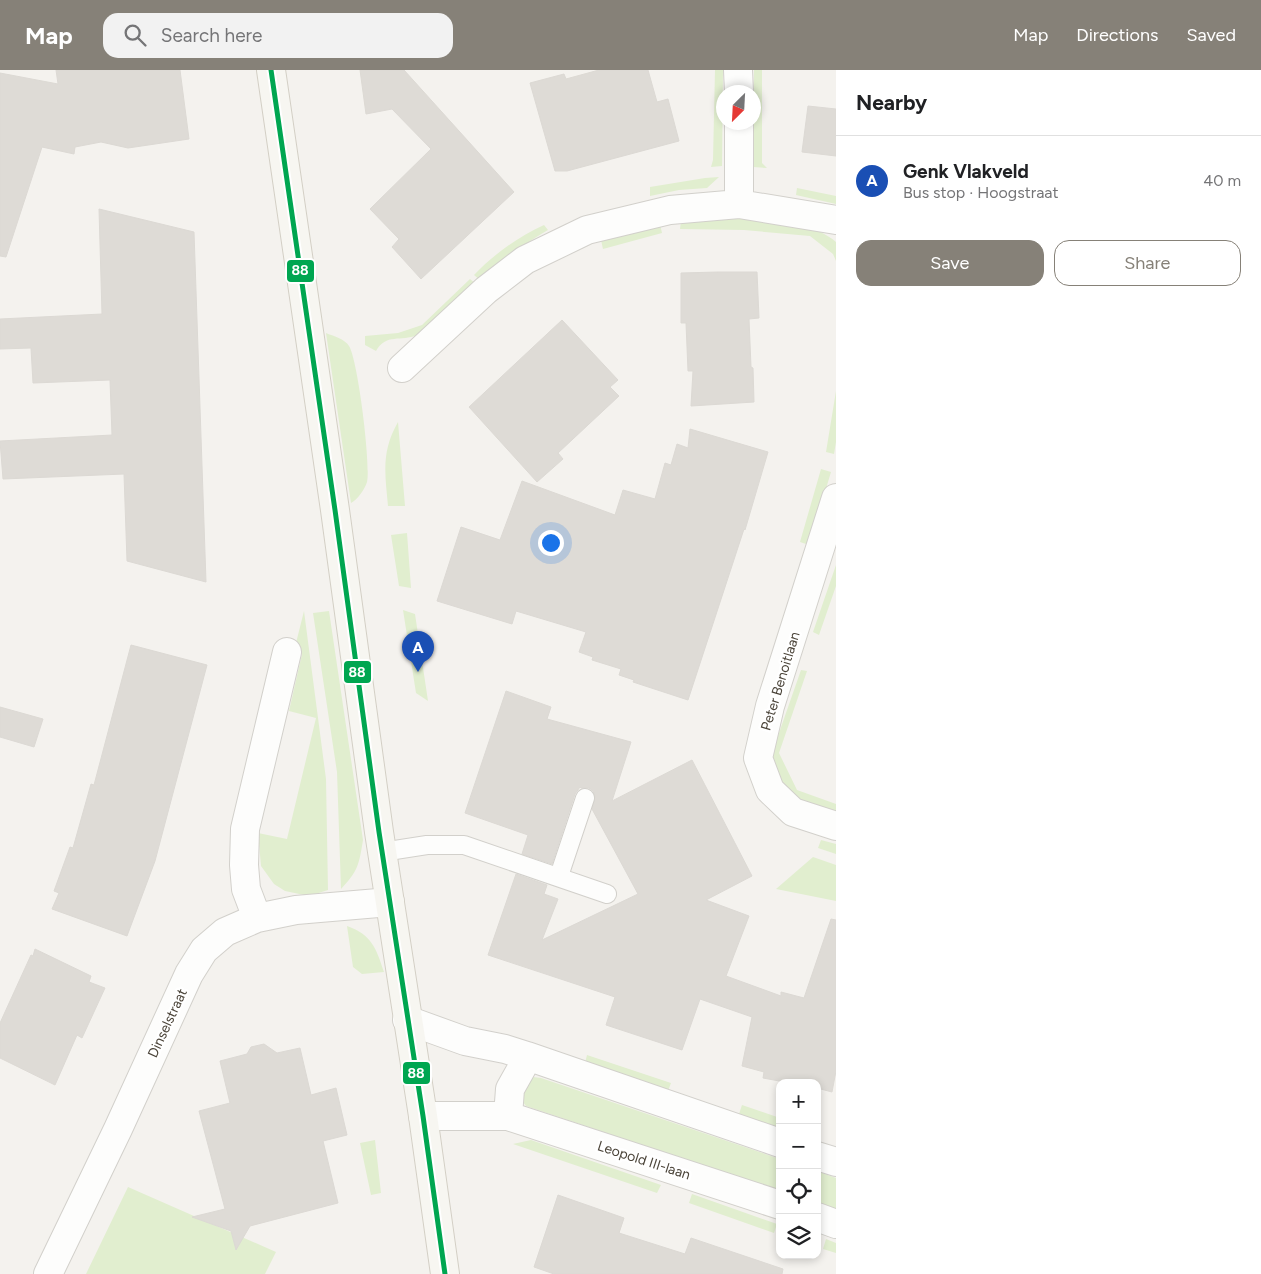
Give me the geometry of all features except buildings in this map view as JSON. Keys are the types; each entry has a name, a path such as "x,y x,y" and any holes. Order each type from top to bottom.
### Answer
{"main road":[{"path":"271,70 332,487 382,852 423,1116 445,1274"}],"street":[{"path":"738,70 738,85"},
{"path":"739,130 739,204"},
{"path":"402,368 486,290 525,260 587,230 670,210 739,204 836,220"},
{"name":"Peter Benoitlaan","path":"836,498 770,706 758,758 770,790 792,812 836,826"},
{"path":"257,918 246,889 244,865 245,830 287,652"},
{"name":"Dinselstraat","path":"48,1274 118,1129 189,974 204,950 225,932 257,918 296,910 390,902"},
{"path":"408,1020 465,1041 505,1049 776,1142"},
{"path":"508,1116 510,1089 528,1057"},
{"name":"Leopold III-laan","path":"423,1116 508,1116 776,1204"},
{"path":"821,1157 836,1162"},
{"path":"821,1219 836,1224"}],"lane":[{"path":"559,876 585,798"},
{"path":"382,852 427,845 464,845 607,894"}],"green space":[{"path":"715,70 723,70 723,85 716,85 716,130 722,130 722,166 711,167 713,160"},
{"path":"754,70 762,70 762,163 767,168 753,167 753,130 761,130 761,85 754,85"},
{"path":"719,177 707,188 679,190 650,196 650,187"},
{"path":"797,188 836,196 836,204 796,195"},
{"path":"725,218 784,222 813,229 836,242 836,261 833,254 810,236 744,230 680,229 681,221"},
{"path":"660,224 662,233 603,249 601,240"},
{"path":"544,225 548,230 513,253 481,281 474,275 507,247"},
{"path":"470,279 476,284 424,331 411,337 384,342 376,351 365,345 365,336 398,333 422,325"},
{"path":"326,333 342,340 349,346 353,355 360,391 368,472 367,482 361,494 351,503"},
{"path":"836,391 836,442 834,454 826,452"},
{"path":"398,422 405,506 388,506 385,473 387,453"},
{"path":"821,469 831,472 809,545 800,542"},
{"path":"407,533 411,588 399,586 391,535"},
{"path":"836,565 836,586 819,635 813,632"},
{"path":"403,610 415,614 428,701 416,693"},
{"path":"304,611 326,779 328,890 309,896 285,891 274,884 261,866 258,833 287,839 316,718 289,711 302,654 294,651"},
{"path":"329,611 363,840 357,867 341,889 337,772 313,613"},
{"path":"801,670 807,671 779,753 797,790 836,804 836,813 802,803 787,792 773,771 772,753"},
{"path":"821,840 836,844 836,854 818,848"},
{"path":"813,857 836,865 836,901 776,889"},
{"path":"347,926 368,938 375,949 384,972 362,974 353,967"},
{"path":"587,1055 671,1083 668,1091 585,1063"},
{"path":"533,1077 541,1078 776,1158 776,1190 526,1106 520,1098"},
{"path":"742,1105 776,1117 776,1127 739,1114"},
{"path":"375,1140 381,1193 371,1195 360,1143"},
{"path":"531,1140 661,1185 657,1193 513,1144"},
{"path":"821,1172 836,1178 836,1210 821,1205"},
{"path":"128,1187 276,1252 265,1274 86,1274"},
{"path":"692,1194 776,1224 776,1227 774,1233 689,1203"},
{"path":"826,1239 836,1243 836,1253 823,1249"}],"transit line":[{"name":"88","path":"271,70 335,510 379,832 423,1116 445,1274"}],"place":[{"name":"Genk Vlakveld","path":"418,672"}]}
